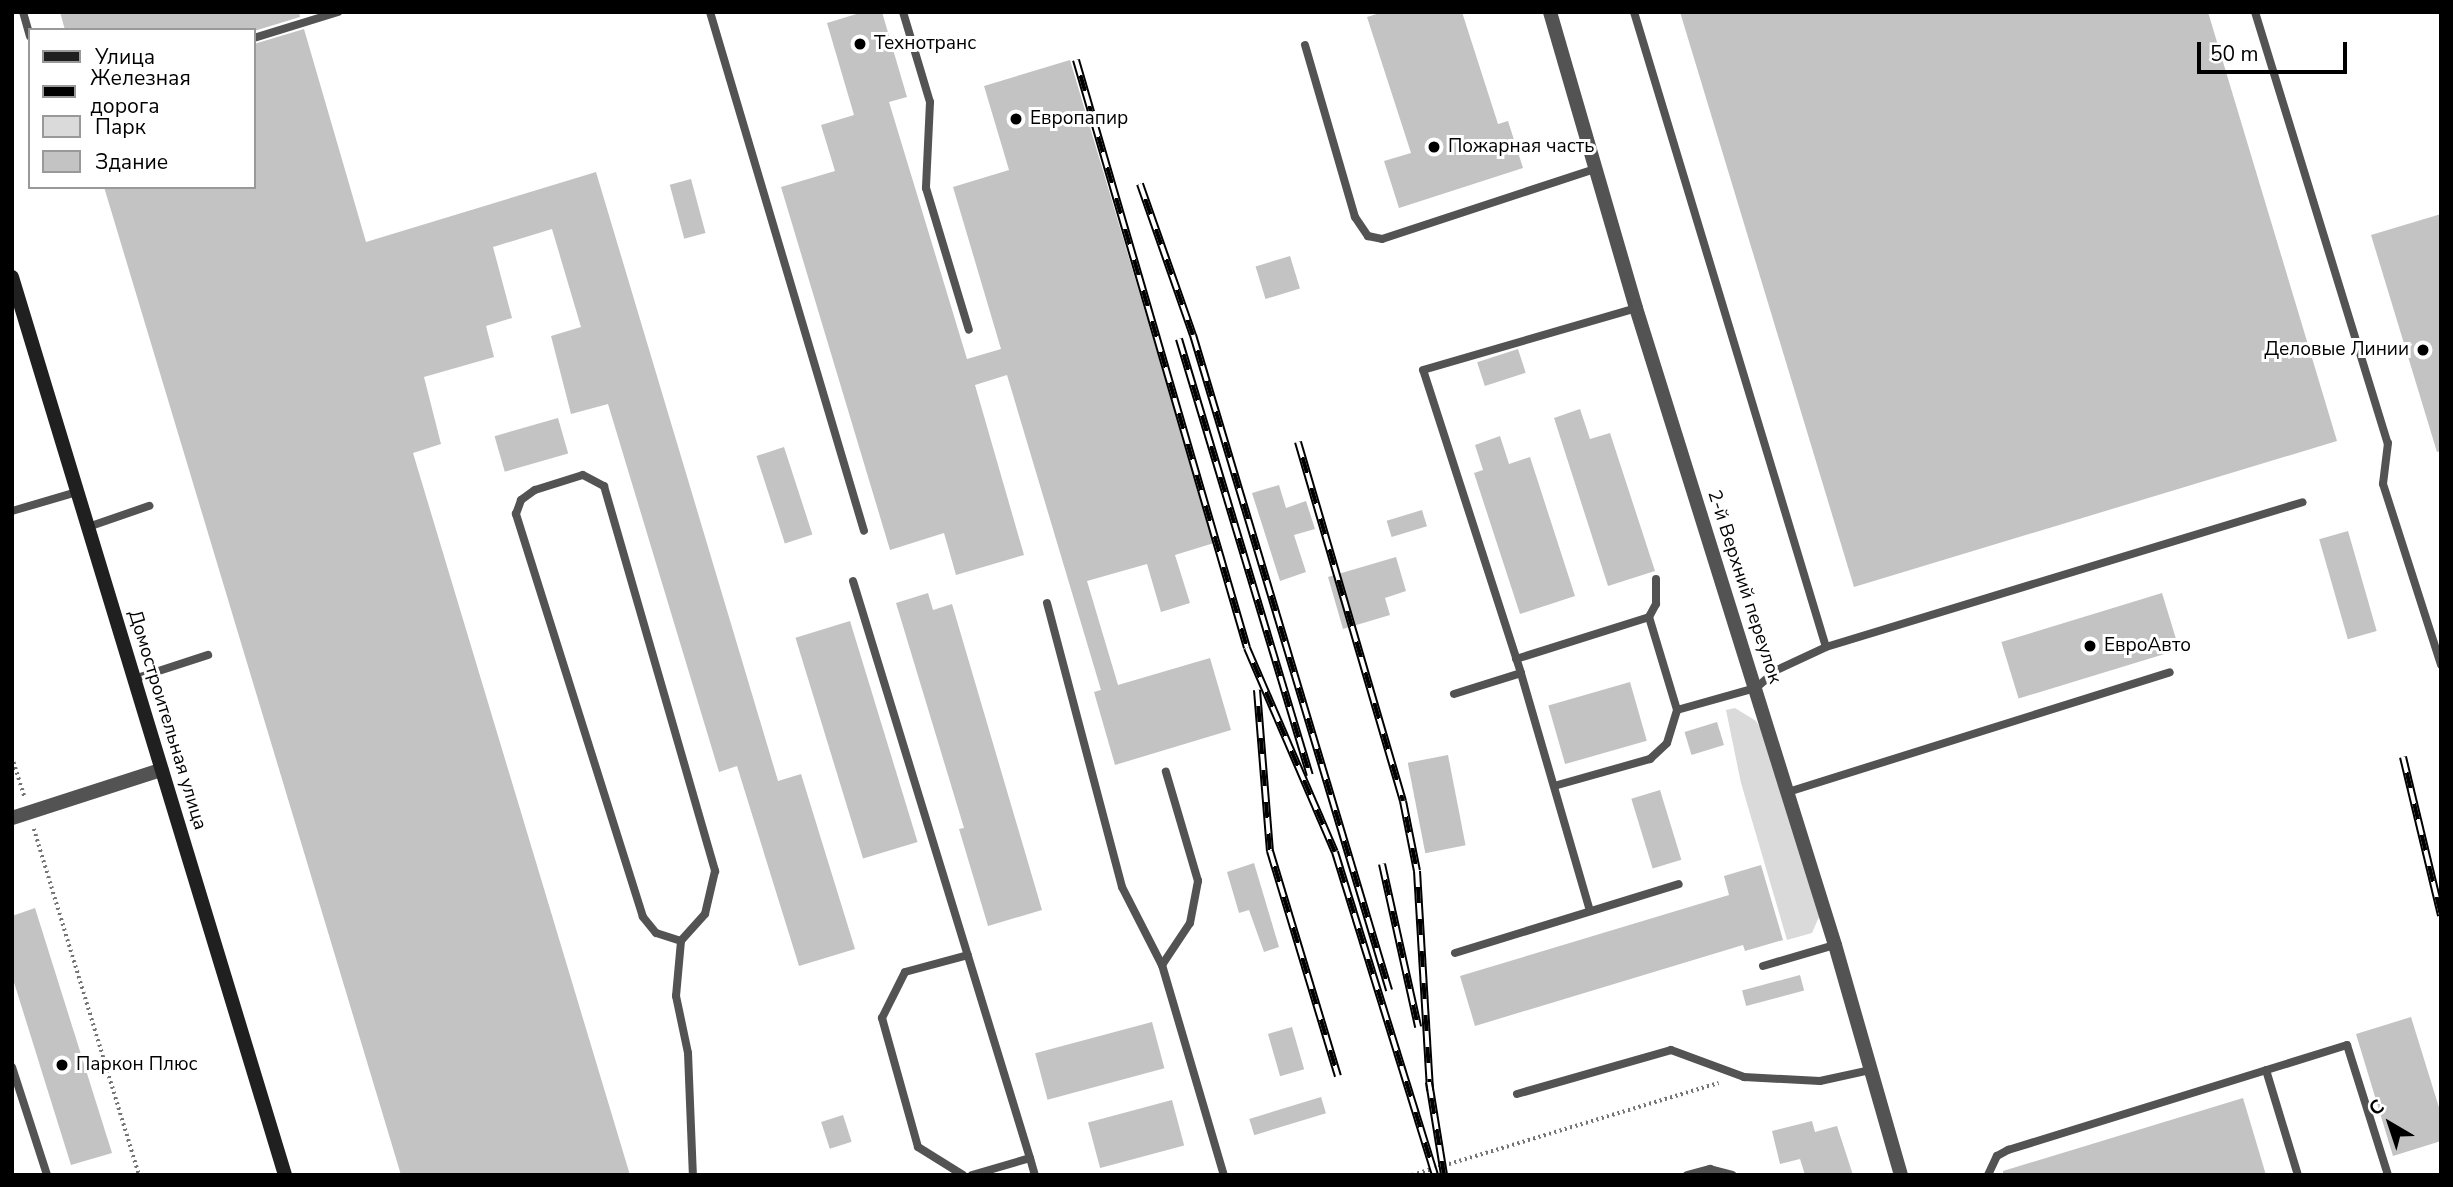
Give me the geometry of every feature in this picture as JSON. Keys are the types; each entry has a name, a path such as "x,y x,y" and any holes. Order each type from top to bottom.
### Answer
{"street":[{"name":"2-й Верхний переулок","path":"1549,12 1636,308 1835,945 1901,1175"},
{"name":"Домостроительная улица","path":"12,277 285,1175"},
{"path":"12,818 161,770"}],"lane":[{"path":"23,12 28,29"},
{"path":"256,36 338,12"},
{"path":"710,12 864,531"},
{"path":"903,12 930,102 926,188 970,330"},
{"path":"1634,12 1826,647"},
{"path":"2255,12 2388,443 2383,484 2441,664"},
{"path":"1305,45 1355,217 1368,236 1382,239 1595,169"},
{"path":"1590,911 1521,673 1423,370 1636,308"},
{"path":"681,941 656,933 643,917 516,514 521,500 535,490 583,475 604,486 715,871 705,914 681,941 676,996 688,1053 693,1175"},
{"path":"12,511 77,492"},
{"path":"1677,710 1756,688 1777,670 1826,647 2302,502"},
{"path":"88,527 149,506"},
{"path":"1516,659 1649,617 1656,604 1656,579"},
{"path":"853,581 1035,1175"},
{"path":"1046,603 1122,887 1162,965 1224,1175"},
{"path":"1554,786 1650,759 1668,743 1677,710 1649,617"},
{"path":"134,679 208,655"},
{"path":"1788,792 2170,672"},
{"path":"1454,694 1521,673"},
{"path":"1162,965 1190,923 1198,881 1167,772"},
{"path":"1455,953 1679,884"},
{"path":"1763,966 1835,945"},
{"path":"963,1175 918,1147 882,1018 905,972 968,955"},
{"path":"1988,1175 1997,1156 2008,1150 2347,1045 2388,1175"},
{"path":"1517,1094 1671,1050 1744,1077 1820,1081 1870,1070"},
{"path":"12,1067 47,1175"},
{"path":"2266,1070 2298,1175"},
{"path":"972,1175 1030,1158"},
{"path":"1687,1175 1710,1169 1732,1175"}],"path":[{"path":"12,757 139,1175"},
{"path":"1412,1175 1642,1103 1744,1077"}],"green space":[{"path":"1735,708 1756,721 1765,736 1819,917 1812,933 1787,940 1741,783 1726,710"}],"building":[{"path":"60,12 299,12 300,17 256,30 256,28 64,28"},
{"path":"863,12 882,12 907,97 889,102 967,359 1001,349 953,187 1009,170 984,86 1070,60 1214,543 1175,555 1190,603 1161,612 1147,564 1087,581 1118,685 1210,658 1231,730 1115,765 1094,692 1101,690 1007,375 975,385 1024,555 956,575 944,533 890,550 781,187 835,171 821,125 854,115 827,23"},
{"path":"1383,12 1462,12 1498,124 1508,121 1523,168 1399,208 1384,161 1411,153 1367,17"},
{"path":"1680,12 2208,12 2337,441 1854,587"},
{"path":"304,29 366,242 596,172 778,781 801,774 855,949 799,966 737,766 719,772 608,404 571,414 551,336 581,327 552,229 493,247 512,318 486,326 494,357 424,377 441,444 413,453 630,1175 401,1175 105,189 256,189 256,43"},
{"path":"691,179 705,233 684,239 670,185"},
{"name":"Деловые Линии","path":"2441,214 2441,451 2437,452 2371,235"},
{"path":"1290,256 1300,289 1266,299 1256,267"},
{"path":"1518,349 1526,373 1485,386 1477,362"},
{"path":"1580,409 1590,439 1610,433 1655,571 1608,586 1554,418"},
{"path":"558,418 568,454 505,472 495,436"},
{"path":"1500,436 1509,464 1530,457 1575,596 1520,614 1474,473 1483,470 1475,445"},
{"path":"784,447 812,534 785,543 756,456"},
{"path":"1279,485 1286,508 1306,501 1315,529 1294,535 1306,572 1280,581 1252,493"},
{"path":"1422,510 1427,526 1392,537 1387,521"},
{"path":"2348,531 2377,631 2348,639 2319,539"},
{"path":"1396,557 1406,591 1385,598 1390,615 1343,629 1328,577"},
{"path":"928,593 933,610 952,604 1042,910 988,926 959,829 964,828 896,603"},
{"name":"ЕвроАвто","path":"2162,593 2179,649 2019,699 2001,642"},
{"path":"850,621 918,842 863,859 795,638"},
{"path":"1630,682 1647,741 1565,764 1548,705"},
{"path":"1717,722 1724,745 1692,755 1684,732"},
{"path":"1448,755 1466,845 1425,853 1408,763"},
{"path":"1660,790 1681,860 1653,869 1631,799"},
{"path":"1254,863 1279,947 1264,952 1249,910 1239,913 1227,872"},
{"path":"1761,865 1783,940 1745,951 1743,945 1475,1026 1460,976 1729,895 1724,876"},
{"name":"Паркон Плюс","path":"35,908 112,1153 71,1165 12,976 12,916"},
{"path":"1800,975 1804,990 1746,1006 1742,991"},
{"path":"2411,1017 2441,1114 2441,1141 2393,1156 2356,1034"},
{"path":"1152,1022 1164,1068 1048,1100 1035,1053"},
{"path":"1292,1027 1304,1069 1280,1076 1268,1034"},
{"path":"1321,1097 1326,1113 1254,1135 1249,1119"},
{"path":"2243,1098 2266,1175 2003,1175 2003,1171"},
{"path":"1172,1100 1184,1145 1100,1168 1088,1123"},
{"path":"843,1115 852,1142 830,1149 821,1122"},
{"path":"1812,1121 1815,1132 1837,1126 1853,1175 1805,1175 1800,1159 1780,1164 1772,1131"}],"railway":[{"path":"1076,60 1247,648 1335,852 1435,1175"},
{"path":"1140,184 1193,335 1389,990"},
{"path":"1179,339 1310,775"},
{"path":"1298,442 1403,801 1417,871 1430,1091"},
{"path":"1257,690 1270,851 1338,1076"},
{"path":"2403,757 2441,915"},
{"path":"1382,864 1418,1027"},
{"path":"1429,1082 1444,1175"}],"place":[{"name":"Технотранс","path":"860,44"},
{"name":"Европапир","path":"1016,119"},
{"name":"Пожарная часть","path":"1434,147"},
{"name":"Деловые Линии","path":"2423,350"},
{"name":"ЕвроАвто","path":"2090,646"},
{"name":"Паркон Плюс","path":"62,1065"}]}
